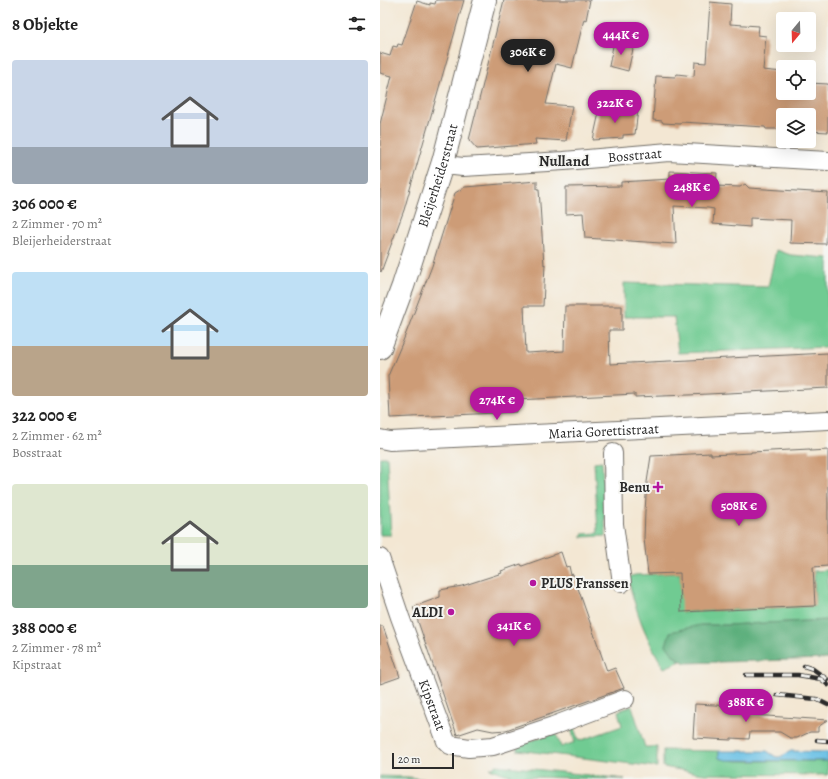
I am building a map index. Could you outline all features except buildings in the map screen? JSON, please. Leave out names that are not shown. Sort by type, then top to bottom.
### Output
[{"type":"street","name":"Bleijerheiderstraat","points":[[380,348],[403,286],[443,162],[485,0]]},
{"type":"street","name":"Bosstraat","points":[[443,162],[454,166],[464,167],[564,161],[669,152],[828,161]]},
{"type":"street","name":"Maria Gorettistraat","points":[[380,439],[390,441],[828,420]]},
{"type":"street","points":[[613,453],[614,524],[622,582]]},
{"type":"street","name":"Kipstraat","points":[[380,558],[400,617],[446,741],[450,745],[469,748],[493,746],[553,726],[625,699]]},
{"type":"green space","points":[[776,250],[791,255],[828,258],[828,347],[678,353],[674,317],[624,317],[624,283],[768,287]]},
{"type":"green space","points":[[380,457],[387,457],[391,535],[380,535]]},
{"type":"green space","points":[[602,461],[606,536],[582,537],[582,534],[598,533],[594,462]]},
{"type":"green space","points":[[828,570],[828,620],[700,625],[674,656],[681,661],[664,668],[642,624],[628,577],[635,575],[680,573],[682,612],[815,606],[814,571]]},
{"type":"green space","points":[[828,620],[828,659],[685,663],[674,656],[666,645],[670,632],[700,625]]},
{"type":"green space","points":[[632,706],[645,747],[657,747],[657,767],[517,750],[517,745],[556,733],[561,747],[575,742],[571,729],[573,726],[579,741],[622,726],[618,711]]},
{"type":"green space","points":[[663,750],[719,751],[719,758],[737,761],[828,761],[828,775],[704,774],[663,767]]},
{"type":"green space","points":[[497,765],[625,779],[524,777],[505,774],[490,768]]},
{"type":"green space","points":[[380,776],[409,777],[424,779],[380,779]]},
{"type":"water","points":[[719,751],[767,751],[776,757],[780,757],[791,751],[828,752],[828,761],[726,760],[719,758]]},
{"type":"railway","points":[[804,666],[813,669],[827,679]]},
{"type":"railway","points":[[746,675],[798,675],[821,679],[828,685]]},
{"type":"railway","points":[[777,695],[816,699],[828,705]]},
{"type":"railway","points":[[817,740],[828,741]]},
{"type":"place","name":"Benu","points":[[658,487]]},
{"type":"place","name":"PLUS Franssen","points":[[533,583]]},
{"type":"place","name":"ALDI","points":[[451,612]]},
{"type":"district","name":"Nulland","points":[[564,161]]}]
